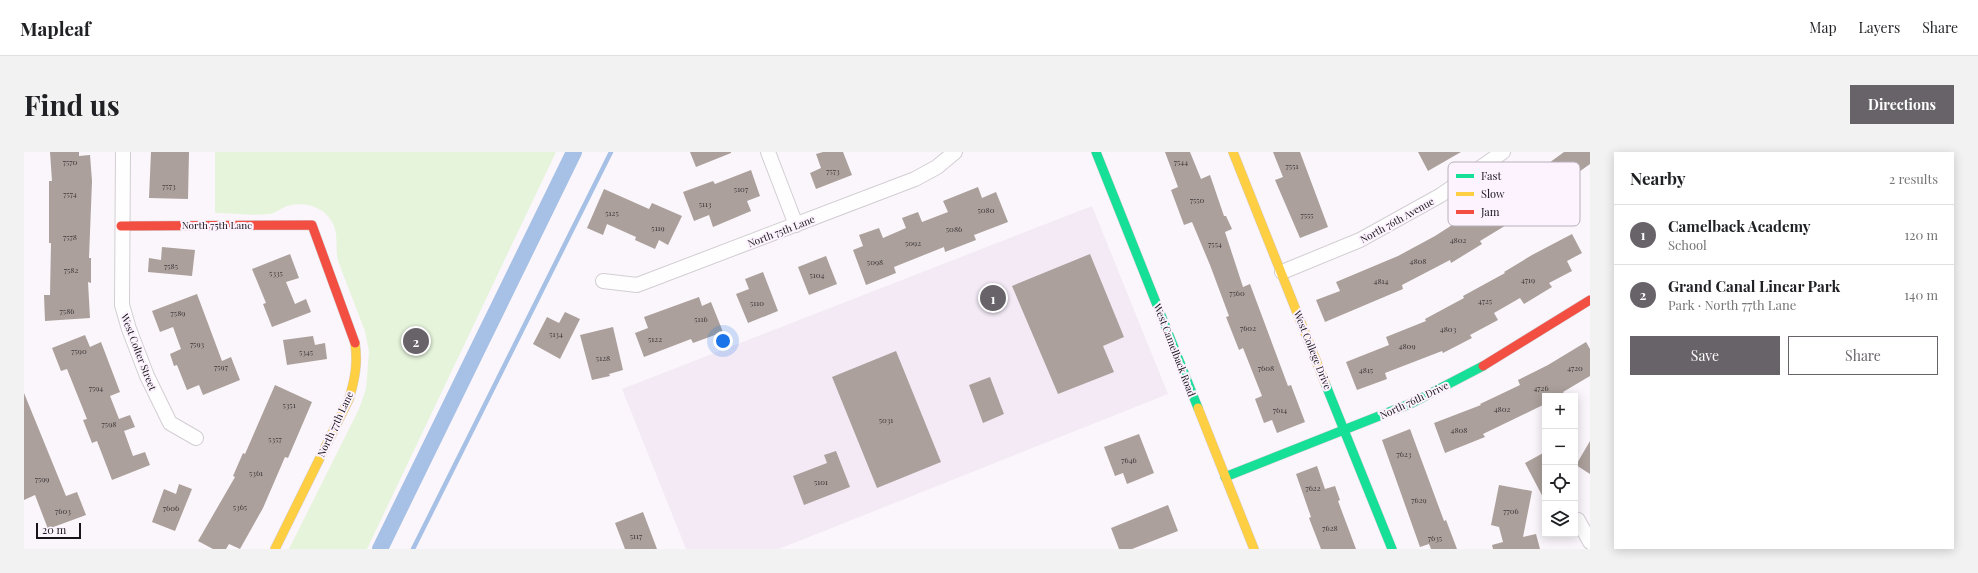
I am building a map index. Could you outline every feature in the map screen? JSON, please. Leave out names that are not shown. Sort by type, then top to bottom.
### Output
[{"type":"street","name":"West Colter Street","points":[[123,152],[121,226],[122,305],[129,329],[147,376],[170,423],[196,438]]},
{"type":"street","points":[[768,152],[796,225]]},
{"type":"street","name":"North 75th Lane","points":[[602,281],[637,285],[916,179],[937,167],[955,152]]},
{"type":"street","name":"West Camelback Road","points":[[1096,152],[1254,549]]},
{"type":"street","name":"West College Drive","points":[[1233,152],[1392,549]]},
{"type":"street","name":"North 76th Avenue","points":[[1488,162],[1502,152]]},
{"type":"street","name":"North 76th Avenue","points":[[1282,272],[1360,240],[1448,190]]},
{"type":"street","name":"North 75th Lane","points":[[121,226],[312,225]]},
{"type":"street","name":"North 77th Lane","points":[[275,549],[349,399],[355,379],[357,359],[354,338],[312,225]]},
{"type":"street","name":"North 76th Drive","points":[[1225,477],[1412,403],[1494,361],[1590,300]]},
{"type":"street","points":[[1578,520],[1590,542]]},
{"type":"shaded area","points":[[1092,206],[1168,394],[779,549],[686,549],[622,389]]},
{"type":"green space","points":[[215,152],[556,152],[367,549],[289,549],[359,409],[366,389],[369,352],[365,331],[338,261],[334,227],[324,212],[312,206],[300,204],[287,206],[274,213],[263,215],[215,213]]},
{"type":"building","points":[[50,152],[79,152],[79,156],[90,155],[92,181],[89,258],[91,258],[91,283],[88,282],[90,318],[45,321],[44,295],[50,295],[51,243],[49,243],[49,181],[52,181]]},
{"type":"building","points":[[151,152],[189,152],[188,199],[149,198]]},
{"type":"building","points":[[690,152],[731,152],[731,153],[696,167]]},
{"type":"building","points":[[823,152],[843,152],[852,175],[816,189],[810,173],[821,168],[816,154]]},
{"type":"building","points":[[1165,152],[1190,152],[1201,179],[1210,175],[1224,216],[1226,216],[1232,229],[1225,232],[1243,287],[1250,284],[1288,386],[1291,385],[1305,422],[1277,433],[1272,420],[1264,423],[1255,399],[1262,396],[1243,348],[1239,350],[1226,317],[1229,316],[1210,265],[1192,222],[1184,225],[1171,190],[1178,187]]},
{"type":"building","points":[[1273,152],[1300,152],[1328,227],[1300,238],[1275,180],[1283,177]]},
{"type":"building","points":[[1418,152],[1461,152],[1428,171]]},
{"type":"building","points":[[1564,152],[1590,152],[1590,164],[1580,171],[1580,162],[1550,162]]},
{"type":"building","points":[[751,170],[760,196],[747,201],[751,211],[713,227],[709,215],[694,221],[683,192],[713,181],[715,184]]},
{"type":"building","points":[[978,187],[982,198],[996,192],[1008,222],[974,235],[976,240],[945,252],[944,247],[894,267],[896,273],[866,285],[853,250],[863,246],[859,235],[879,228],[883,238],[906,228],[902,218],[918,212],[922,222],[948,212],[943,201]]},
{"type":"building","points":[[604,189],[649,209],[652,203],[682,216],[668,245],[659,240],[655,249],[635,240],[636,237],[607,224],[603,235],[587,228]]},
{"type":"building","points":[[1451,226],[1505,226],[1480,241],[1482,244],[1451,263],[1450,260],[1402,285],[1403,289],[1325,322],[1316,300],[1340,291],[1336,282],[1398,256]]},
{"type":"building","points":[[1572,234],[1582,253],[1567,261],[1572,271],[1549,283],[1552,287],[1524,304],[1520,298],[1494,313],[1498,320],[1470,335],[1472,338],[1443,353],[1442,351],[1385,373],[1387,379],[1357,390],[1346,362],[1389,345],[1386,337],[1426,321],[1425,319],[1464,298],[1463,296],[1505,273],[1504,272],[1532,255]]},
{"type":"building","points":[[162,247],[195,250],[192,276],[148,272],[149,258],[161,260]]},
{"type":"building","points":[[290,254],[299,278],[286,282],[295,304],[306,299],[311,312],[272,327],[263,304],[266,303],[252,269]]},
{"type":"building","points":[[1090,254],[1124,337],[1103,346],[1114,372],[1058,394],[1012,286]]},
{"type":"building","points":[[826,256],[837,284],[809,295],[798,267]]},
{"type":"building","points":[[763,272],[778,311],[748,323],[736,294],[749,289],[745,279]]},
{"type":"building","points":[[197,294],[222,361],[231,357],[240,380],[203,395],[199,385],[187,390],[177,365],[174,366],[170,354],[181,349],[173,327],[160,332],[152,311]]},
{"type":"building","points":[[699,297],[702,306],[711,302],[723,332],[693,343],[691,339],[644,357],[635,333],[648,328],[644,317]]},
{"type":"building","points":[[565,312],[580,319],[560,359],[533,344],[547,317],[559,323]]},
{"type":"building","points":[[613,327],[623,370],[609,374],[610,376],[592,380],[580,335]]},
{"type":"building","points":[[85,335],[90,347],[101,342],[120,392],[110,396],[119,419],[130,415],[135,427],[124,431],[133,456],[145,452],[150,465],[112,480],[97,441],[92,443],[83,420],[87,419],[67,369],[61,371],[52,348]]},
{"type":"building","points":[[313,336],[315,345],[325,343],[327,359],[287,365],[283,340]]},
{"type":"building","points":[[1586,342],[1590,349],[1590,376],[1563,392],[1564,393],[1542,393],[1542,405],[1483,434],[1485,437],[1445,453],[1434,423],[1481,405],[1480,404],[1520,385],[1518,380],[1548,365]]},
{"type":"building","points":[[896,351],[941,462],[877,488],[832,377]]},
{"type":"building","points":[[990,377],[1004,414],[983,423],[969,385]]},
{"type":"building","points":[[275,385],[312,402],[288,458],[285,457],[263,508],[240,549],[229,544],[226,549],[213,549],[198,541],[235,477],[233,476],[243,453],[245,454]]},
{"type":"building","points":[[24,393],[66,496],[77,492],[86,515],[48,529],[35,495],[24,500]]},
{"type":"building","points":[[1410,429],[1444,521],[1446,520],[1457,549],[1431,549],[1429,544],[1420,547],[1382,440]]},
{"type":"building","points":[[1139,434],[1154,473],[1127,484],[1123,473],[1115,476],[1104,447]]},
{"type":"building","points":[[1590,441],[1590,474],[1578,466],[1578,462]]},
{"type":"building","points":[[836,451],[850,487],[804,505],[793,476],[827,463],[824,455]]},
{"type":"building","points":[[1542,454],[1542,495],[1525,463]]},
{"type":"building","points":[[1317,466],[1325,489],[1335,486],[1340,500],[1338,501],[1356,549],[1321,549],[1309,518],[1311,517],[1296,474]]},
{"type":"building","points":[[179,484],[192,489],[175,531],[152,522],[164,489],[176,494]]},
{"type":"building","points":[[1499,485],[1532,491],[1523,537],[1536,534],[1540,549],[1493,549],[1492,545],[1503,542],[1499,527],[1491,525]]},
{"type":"building","points":[[1168,505],[1178,531],[1132,549],[1119,549],[1111,528]]},
{"type":"building","points":[[643,512],[657,549],[625,549],[615,523]]},
{"type":"waterway","points":[[380,549],[574,152]]},
{"type":"waterway","points":[[413,549],[611,152]]},
{"type":"traffic: fast","points":[[1096,152],[1198,408]]},
{"type":"traffic: fast","points":[[1225,477],[1412,403],[1483,366]]},
{"type":"traffic: fast","points":[[1325,383],[1392,549]]},
{"type":"traffic: slow","points":[[1233,152],[1325,383]]},
{"type":"traffic: slow","points":[[275,549],[349,399],[355,371],[355,343]]},
{"type":"traffic: slow","points":[[1198,408],[1254,549]]},
{"type":"traffic: jam","points":[[121,226],[312,225],[355,343]]},
{"type":"traffic: jam","points":[[1483,366],[1590,300]]},
{"type":"place","name":"Camelback Academy","points":[[993,298]]},
{"type":"place","name":"Grand Canal Linear Park","points":[[416,341]]}]
